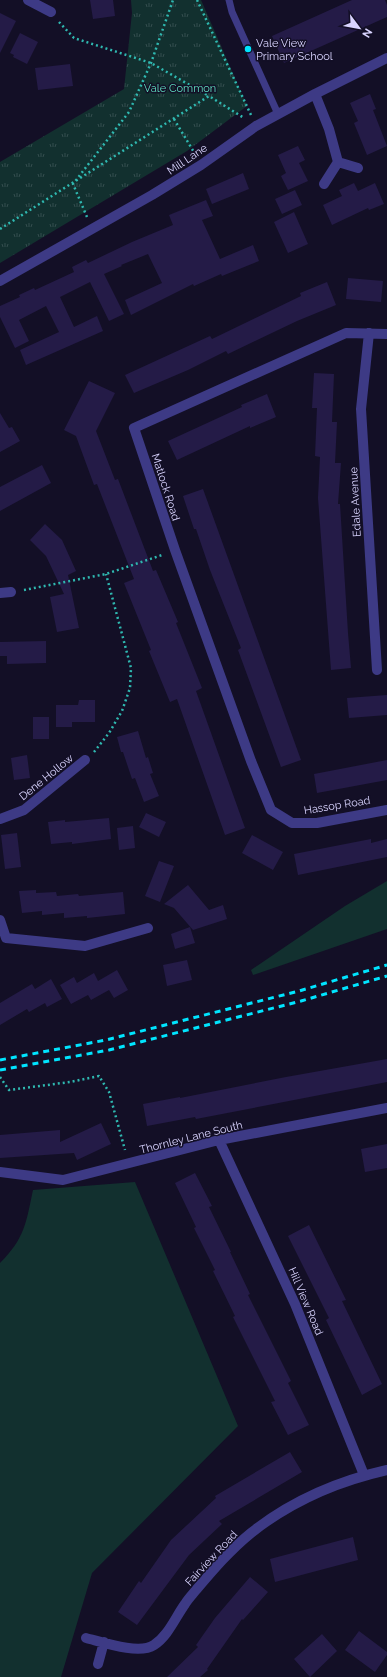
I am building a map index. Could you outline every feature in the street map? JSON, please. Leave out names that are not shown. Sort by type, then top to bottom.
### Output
[{"type":"street","points":[[28,0],[50,12]]},
{"type":"street","name":"Mill Lane","points":[[0,281],[152,195],[201,165],[256,126],[315,94],[387,58]]},
{"type":"street","points":[[315,94],[329,130],[338,162],[324,184]]},
{"type":"street","points":[[338,162],[358,168]]},
{"type":"street","name":"Matlock Road","points":[[271,810],[251,761],[175,550],[134,428],[346,333],[387,334]]},
{"type":"street","name":"Edale Avenue","points":[[369,333],[361,409],[377,670]]},
{"type":"street","points":[[0,593],[12,592]]},
{"type":"street","name":"Dene Hollow","points":[[0,818],[24,810],[85,760]]},
{"type":"street","name":"Hassop Road","points":[[271,810],[292,824],[316,823],[387,810]]},
{"type":"street","points":[[0,920],[6,938],[85,946],[148,928]]},
{"type":"street","name":"Thornley Lane South","points":[[0,1172],[63,1180],[219,1140],[387,1108]]},
{"type":"street","name":"Hill View Road","points":[[219,1140],[295,1304],[364,1475]]},
{"type":"street","name":"Fairview Road","points":[[86,1638],[139,1648],[153,1646],[165,1636],[186,1603],[220,1562],[250,1534],[286,1509],[323,1490],[364,1475],[387,1470]]},
{"type":"street","points":[[98,1664],[104,1642]]},
{"type":"lane","points":[[229,0],[232,12],[278,114]]},
{"type":"path","points":[[73,184],[129,112],[151,63],[173,0]]},
{"type":"path","points":[[197,0],[256,126]]},
{"type":"path","points":[[50,12],[74,38],[151,63],[209,96],[256,126]]},
{"type":"path","points":[[0,229],[73,184],[209,96]]},
{"type":"path","points":[[174,119],[201,165]]},
{"type":"path","points":[[73,184],[92,230]]},
{"type":"path","points":[[12,592],[106,574],[175,550]]},
{"type":"path","points":[[85,760],[109,733],[122,711],[130,688],[131,668],[106,574]]},
{"type":"path","points":[[0,1077],[9,1090],[70,1082],[99,1076],[109,1092],[130,1164]]},
{"type":"green space","name":"Vale Common","points":[[131,0],[201,0],[247,106],[187,151],[0,263],[0,162],[124,89],[132,13]]},
{"type":"green space","points":[[387,881],[387,929],[253,975],[251,970],[345,906]]},
{"type":"green space","points":[[135,1182],[238,1426],[92,1573],[61,1677],[0,1677],[0,1263],[20,1238],[26,1221],[33,1190]]},
{"type":"building","points":[[90,0],[113,0],[115,16],[93,19]]},
{"type":"building","points":[[352,0],[385,0],[387,5],[387,17],[284,63],[272,36]]},
{"type":"building","points":[[0,13],[16,21],[0,53]]},
{"type":"building","points":[[20,33],[38,42],[27,64],[13,57],[14,55],[10,53]]},
{"type":"building","points":[[70,64],[73,86],[38,90],[35,68]]},
{"type":"building","points":[[370,94],[376,109],[373,110],[387,146],[367,155],[354,123],[358,121],[350,103]]},
{"type":"building","points":[[298,146],[305,160],[299,163],[308,181],[288,190],[281,176],[286,173],[278,155]]},
{"type":"building","points":[[243,173],[249,189],[212,204],[206,189]]},
{"type":"building","points":[[354,183],[358,191],[375,183],[384,204],[369,210],[368,208],[332,225],[323,205],[342,196],[339,190]]},
{"type":"building","points":[[295,190],[302,205],[282,214],[275,199]]},
{"type":"building","points":[[206,200],[213,216],[202,220],[220,259],[253,245],[259,261],[222,276],[221,274],[194,286],[193,284],[131,315],[125,300],[162,283],[148,254],[121,265],[122,266],[104,274],[124,314],[109,321],[90,282],[60,297],[74,327],[97,316],[103,331],[26,365],[20,350],[59,332],[46,306],[19,320],[29,341],[15,348],[0,317],[0,306],[20,297],[19,295],[34,288],[35,290],[74,272],[72,267],[86,260],[88,263],[132,242],[173,225],[169,215]]},
{"type":"building","points":[[294,212],[308,244],[288,253],[274,222]]},
{"type":"building","points":[[348,278],[383,281],[381,302],[346,299]]},
{"type":"building","points":[[327,282],[336,305],[297,321],[228,354],[226,351],[188,370],[134,393],[125,375],[210,336],[212,339],[301,296],[300,293]]},
{"type":"building","points":[[314,373],[334,374],[332,422],[337,422],[335,463],[341,463],[338,504],[340,504],[351,668],[331,670],[318,498],[320,457],[315,456],[317,408],[312,408]]},
{"type":"building","points":[[89,381],[115,393],[96,431],[115,480],[118,479],[153,571],[156,570],[178,622],[176,623],[202,688],[196,691],[245,828],[225,835],[177,699],[170,702],[124,583],[134,579],[97,484],[94,485],[76,436],[64,430]]},
{"type":"building","points":[[267,394],[276,417],[250,428],[250,426],[177,460],[168,441],[242,407],[241,405]]},
{"type":"building","points":[[0,413],[9,428],[12,427],[20,441],[0,452]]},
{"type":"building","points":[[42,465],[51,483],[0,511],[0,487]]},
{"type":"building","points":[[203,489],[301,760],[281,767],[238,650],[241,648],[210,570],[196,529],[194,529],[183,496]]},
{"type":"building","points":[[45,524],[62,540],[76,571],[68,575],[79,628],[57,632],[50,597],[64,594],[46,556],[30,540]]},
{"type":"building","points":[[46,641],[46,663],[7,664],[7,656],[0,656],[0,642]]},
{"type":"building","points":[[387,695],[387,715],[349,718],[347,698]]},
{"type":"building","points":[[79,700],[95,700],[95,722],[72,722],[72,727],[56,727],[56,705],[78,705]]},
{"type":"building","points":[[33,717],[49,717],[49,739],[33,739]]},
{"type":"building","points":[[138,731],[146,758],[148,757],[153,773],[150,774],[159,796],[144,802],[135,778],[132,779],[123,752],[121,752],[117,737]]},
{"type":"building","points":[[27,755],[30,778],[14,780],[11,758]]},
{"type":"building","points":[[387,760],[387,780],[317,793],[314,774]]},
{"type":"building","points":[[146,813],[166,822],[159,837],[139,827]]},
{"type":"building","points":[[109,818],[111,839],[72,844],[72,842],[51,844],[48,822]]},
{"type":"building","points":[[133,826],[135,848],[119,850],[117,828]]},
{"type":"building","points":[[17,833],[21,867],[5,869],[1,835]]},
{"type":"building","points":[[252,835],[283,852],[273,870],[242,853]]},
{"type":"building","points":[[371,839],[371,843],[387,839],[387,857],[298,875],[294,854]]},
{"type":"building","points":[[159,861],[174,866],[160,902],[145,896]]},
{"type":"building","points":[[188,885],[209,910],[223,905],[227,919],[193,930],[174,908],[164,904]]},
{"type":"building","points":[[36,890],[36,893],[56,892],[57,896],[78,894],[79,896],[123,892],[125,914],[87,918],[87,916],[64,918],[64,913],[42,915],[42,911],[22,913],[19,891]]},
{"type":"building","points":[[190,927],[195,943],[175,949],[171,934]]},
{"type":"building","points":[[187,960],[192,980],[167,986],[163,965]]},
{"type":"building","points":[[117,970],[128,990],[114,998],[109,990],[91,1000],[88,995],[71,1004],[60,985],[74,977],[77,983],[94,973],[98,981]]},
{"type":"building","points":[[51,979],[62,999],[47,1007],[45,1003],[29,1012],[27,1009],[0,1025],[0,1003],[32,984],[35,989]]},
{"type":"building","points":[[387,1059],[387,1082],[196,1119],[195,1117],[147,1126],[143,1104]]},
{"type":"building","points":[[101,1123],[111,1144],[77,1160],[74,1153],[0,1158],[0,1135],[60,1130],[60,1142]]},
{"type":"building","points":[[387,1144],[387,1168],[365,1172],[361,1149]]},
{"type":"building","points":[[195,1173],[212,1206],[209,1207],[250,1294],[248,1295],[291,1381],[288,1383],[309,1425],[288,1435],[271,1402],[275,1401],[233,1317],[235,1316],[213,1271],[215,1270],[194,1228],[196,1227],[175,1183]]},
{"type":"building","points":[[309,1225],[346,1300],[342,1301],[382,1384],[362,1395],[326,1320],[329,1318],[288,1236]]},
{"type":"building","points":[[290,1452],[302,1472],[219,1521],[222,1524],[189,1555],[137,1625],[118,1612],[139,1581],[141,1583],[171,1540],[216,1498],[215,1496]]},
{"type":"building","points":[[353,1537],[358,1560],[275,1582],[270,1559]]},
{"type":"building","points":[[250,1577],[268,1592],[243,1620],[242,1619],[207,1669],[208,1670],[200,1677],[167,1677],[198,1647],[196,1645],[215,1618]]},
{"type":"building","points":[[359,1631],[387,1652],[387,1655],[375,1672],[345,1650]]},
{"type":"building","points":[[322,1634],[337,1651],[310,1677],[294,1659]]},
{"type":"railway","points":[[0,1060],[106,1040],[299,991],[387,965]]},
{"type":"railway","points":[[0,1070],[109,1050],[301,1001],[387,976]]},
{"type":"place","name":"Vale View Primary School","points":[[248,49]]}]
